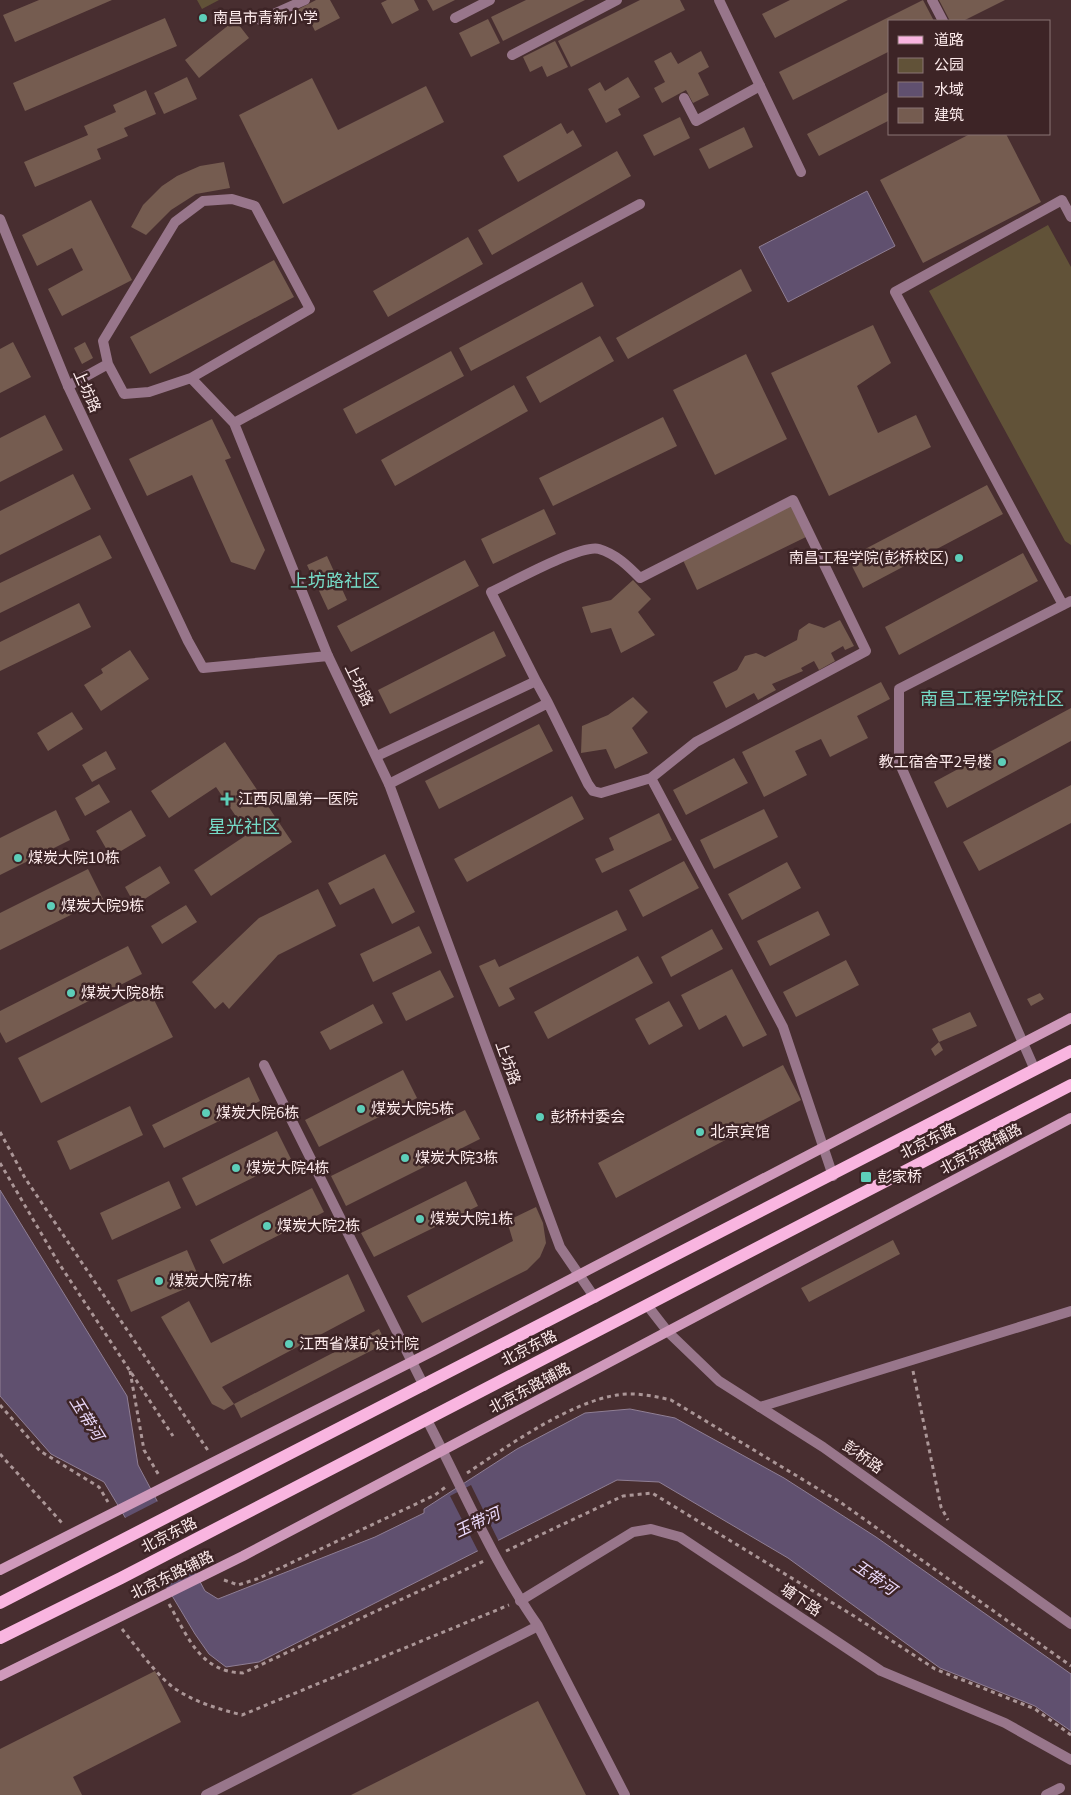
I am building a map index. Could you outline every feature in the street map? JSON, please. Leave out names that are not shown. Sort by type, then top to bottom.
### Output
[{"type":"main road","points":[[0,1570],[70,1532],[412,1362],[1071,1018]]},
{"type":"main road","name":"北京东路","points":[[0,1603],[833,1176],[1071,1051]]},
{"type":"main road","name":"北京东路","points":[[0,1638],[427,1420],[1071,1085]]},
{"type":"main road","name":"北京东路辅路","points":[[0,1676],[244,1556],[1071,1118]]},
{"type":"street","points":[[260,20],[305,0]]},
{"type":"street","points":[[455,18],[490,0]]},
{"type":"street","points":[[512,55],[617,0]]},
{"type":"street","points":[[719,0],[802,172]]},
{"type":"street","points":[[932,0],[942,20]]},
{"type":"street","points":[[684,98],[696,121],[760,86]]},
{"type":"street","points":[[232,199],[255,206],[310,309],[191,378],[149,392],[124,394],[108,364],[103,341],[175,222],[203,202],[232,199]]},
{"type":"street","points":[[1035,1070],[899,762],[899,689],[1067,603],[895,292],[1062,200],[1071,217]]},
{"type":"street","points":[[234,423],[640,204]]},
{"type":"street","name":"上坊路","points":[[0,219],[68,386],[184,632],[203,668],[328,656],[377,756],[388,784],[560,1247],[595,1298]]},
{"type":"street","points":[[68,386],[108,364]]},
{"type":"street","points":[[191,378],[234,423],[328,656]]},
{"type":"street","points":[[793,500],[866,651],[696,742],[651,778],[601,794],[593,791],[536,681],[491,592],[578,551],[597,548],[622,560],[640,578],[793,500]]},
{"type":"street","points":[[377,756],[536,681]]},
{"type":"street","points":[[388,784],[548,704]]},
{"type":"street","points":[[651,778],[783,1027],[833,1176]]},
{"type":"street","points":[[264,1066],[424,1386]]},
{"type":"street","name":"彭桥路","points":[[647,1305],[668,1332],[720,1381],[822,1447],[1071,1624]]},
{"type":"street","points":[[760,1407],[1071,1311]]},
{"type":"street","points":[[427,1420],[458,1484],[520,1601],[538,1626],[625,1795]]},
{"type":"street","name":"塘下路","points":[[520,1601],[633,1532],[651,1529],[680,1537],[881,1671],[1005,1723],[1071,1760]]},
{"type":"street","points":[[206,1795],[538,1626]]},
{"type":"street","points":[[1046,1795],[1060,1788]]},
{"type":"path","points":[[0,1132],[25,1178],[215,1461]]},
{"type":"path","points":[[0,1163],[58,1262],[173,1436]]},
{"type":"path","points":[[911,1361],[941,1507],[949,1522]]},
{"type":"path","points":[[130,1371],[144,1450],[164,1482]]},
{"type":"path","points":[[222,1579],[238,1585],[257,1579],[458,1484],[542,1427],[596,1400],[618,1395],[654,1396],[671,1400],[840,1502],[1071,1666]]},
{"type":"path","points":[[0,1454],[70,1532]]},
{"type":"path","points":[[115,1620],[142,1654],[176,1689],[210,1707],[242,1715],[520,1601]]},
{"type":"green space","points":[[197,0],[219,0],[202,9]]},
{"type":"green space","points":[[1048,225],[1071,267],[1071,545],[1065,541],[929,291]]},
{"type":"water","points":[[867,191],[895,246],[788,302],[759,247]]},
{"type":"water","name":"玉带河","points":[[0,1190],[127,1396],[138,1465],[205,1591],[218,1599],[375,1537],[424,1513],[424,1509],[517,1449],[585,1413],[630,1409],[675,1418],[784,1478],[876,1537],[1071,1674],[1071,1731],[1035,1706],[940,1668],[788,1558],[659,1482],[617,1480],[259,1662],[226,1667],[209,1654],[195,1634],[104,1482],[51,1454],[0,1396]]},
{"type":"pier","points":[[471,1485],[499,1542],[479,1553],[450,1496]]},
{"type":"pier","points":[[160,1500],[194,1565],[162,1582],[123,1519]]},
{"type":"building","points":[[39,0],[112,0],[15,42],[3,15]]},
{"type":"building","points":[[316,0],[330,0],[340,18],[315,31],[308,17],[298,23],[293,12]]},
{"type":"building","points":[[387,0],[414,0],[419,10],[392,24],[381,3]]},
{"type":"building","points":[[427,0],[455,0],[433,11]]},
{"type":"building","points":[[526,0],[585,0],[503,41],[491,17]]},
{"type":"building","points":[[640,0],[680,0],[685,10],[571,67],[558,41]]},
{"type":"building","points":[[790,0],[848,0],[775,38],[762,14]]},
{"type":"building","points":[[923,0],[933,20],[888,20],[888,52],[793,100],[779,72]]},
{"type":"building","points":[[939,0],[1005,0],[965,20],[949,20]]},
{"type":"building","points":[[165,18],[177,46],[25,111],[13,83]]},
{"type":"building","points":[[488,19],[500,43],[471,57],[459,33]]},
{"type":"building","points":[[235,20],[249,38],[199,78],[185,60]]},
{"type":"building","points":[[555,41],[568,67],[547,77],[542,66],[530,72],[523,57]]},
{"type":"building","points":[[701,51],[709,67],[698,73],[709,95],[693,103],[686,90],[662,103],[654,88],[665,82],[654,61],[671,52],[678,64]]},
{"type":"building","points":[[187,77],[197,99],[164,114],[154,93]]},
{"type":"building","points":[[628,77],[640,97],[618,109],[621,115],[606,123],[588,89],[600,82],[605,91]]},
{"type":"building","points":[[312,78],[338,130],[426,86],[444,122],[283,204],[239,115]]},
{"type":"building","points":[[146,90],[156,114],[124,128],[128,136],[97,149],[101,159],[35,187],[24,162],[88,135],[84,126],[116,112],[113,105]]},
{"type":"building","points":[[888,92],[888,121],[819,156],[807,134]]},
{"type":"building","points":[[680,117],[690,138],[654,156],[643,135]]},
{"type":"building","points":[[561,123],[567,134],[573,130],[582,146],[518,182],[503,156]]},
{"type":"building","points":[[744,127],[753,147],[709,169],[699,149]]},
{"type":"building","points":[[968,135],[1007,135],[1041,202],[923,263],[880,180]]},
{"type":"building","points":[[617,151],[631,176],[492,255],[478,230]]},
{"type":"building","points":[[224,162],[230,188],[196,194],[171,210],[146,235],[131,227],[143,205],[162,186],[177,176],[200,166]]},
{"type":"building","points":[[91,200],[132,280],[62,316],[48,289],[83,270],[72,248],[37,266],[22,235]]},
{"type":"building","points":[[468,237],[483,264],[388,317],[373,291]]},
{"type":"building","points":[[274,260],[294,297],[150,374],[130,337]]},
{"type":"building","points":[[741,269],[752,291],[628,359],[616,338]]},
{"type":"building","points":[[582,282],[594,306],[471,371],[459,348]]},
{"type":"building","points":[[873,325],[891,363],[857,386],[878,433],[916,415],[931,447],[829,496],[771,373]]},
{"type":"building","points":[[600,336],[614,361],[540,403],[526,377]]},
{"type":"building","points":[[13,342],[31,377],[0,393],[0,349]]},
{"type":"building","points":[[85,342],[93,358],[82,364],[74,348]]},
{"type":"building","points":[[451,351],[464,376],[356,434],[343,409]]},
{"type":"building","points":[[746,354],[787,439],[715,475],[673,390]]},
{"type":"building","points":[[514,385],[528,411],[395,486],[381,460]]},
{"type":"building","points":[[45,415],[63,450],[0,482],[0,438]]},
{"type":"building","points":[[663,417],[677,446],[553,506],[539,478]]},
{"type":"building","points":[[212,419],[231,458],[225,460],[265,550],[255,570],[231,562],[192,475],[147,496],[129,459]]},
{"type":"building","points":[[73,474],[91,509],[0,555],[0,511]]},
{"type":"building","points":[[987,485],[1003,514],[863,588],[848,558]]},
{"type":"building","points":[[791,506],[806,537],[697,590],[682,558]]},
{"type":"building","points":[[544,509],[556,534],[493,564],[481,539]]},
{"type":"building","points":[[100,535],[112,558],[0,613],[0,583]]},
{"type":"building","points":[[1023,553],[1038,581],[899,655],[885,627]]},
{"type":"building","points":[[327,556],[347,600],[328,610],[307,565]]},
{"type":"building","points":[[465,560],[479,586],[351,652],[337,626]]},
{"type":"building","points":[[633,580],[651,599],[638,612],[655,635],[621,653],[611,628],[591,633],[582,607],[611,600]]},
{"type":"building","points":[[79,603],[91,627],[0,671],[0,642]]},
{"type":"building","points":[[840,620],[854,646],[845,650],[843,646],[831,653],[835,661],[819,670],[814,661],[801,668],[803,671],[772,684],[776,690],[758,700],[754,693],[726,708],[713,682],[737,670],[745,656],[756,653],[765,657],[797,640],[799,630],[809,623],[824,628]]},
{"type":"building","points":[[494,631],[506,656],[390,714],[378,690]]},
{"type":"building","points":[[130,650],[149,679],[101,711],[84,685],[103,673],[101,669]]},
{"type":"building","points":[[881,682],[890,699],[857,716],[868,738],[830,757],[821,739],[795,751],[807,775],[764,797],[742,752]]},
{"type":"building","points":[[633,697],[648,712],[632,728],[648,753],[615,769],[606,749],[581,753],[582,726],[608,715]]},
{"type":"building","name":"教工宿舍平2号楼","points":[[1071,708],[1071,741],[947,808],[934,782]]},
{"type":"building","points":[[72,712],[83,729],[48,751],[37,733]]},
{"type":"building","points":[[539,724],[553,751],[439,809],[425,781]]},
{"type":"building","points":[[225,742],[292,842],[211,896],[194,870],[248,834],[216,787],[169,818],[151,791]]},
{"type":"building","points":[[106,751],[116,769],[92,782],[82,765]]},
{"type":"building","points":[[734,758],[748,783],[686,815],[673,790]]},
{"type":"building","points":[[99,784],[110,802],[85,816],[75,798]]},
{"type":"building","points":[[1071,785],[1071,823],[979,871],[963,842]]},
{"type":"building","points":[[572,796],[584,819],[467,882],[454,859]]},
{"type":"building","points":[[764,809],[778,837],[714,869],[700,840]]},
{"type":"building","name":"煤炭大院10栋","points":[[56,810],[70,840],[0,875],[0,838]]},
{"type":"building","points":[[131,810],[146,836],[111,857],[96,831]]},
{"type":"building","points":[[659,813],[672,840],[602,873],[595,859],[614,850],[609,838]]},
{"type":"building","points":[[385,854],[415,912],[392,924],[374,888],[340,905],[328,883]]},
{"type":"building","points":[[684,861],[699,888],[643,917],[629,890]]},
{"type":"building","points":[[787,862],[801,888],[742,920],[728,894]]},
{"type":"building","points":[[160,866],[170,883],[135,905],[125,887]]},
{"type":"building","name":"煤炭大院9栋","points":[[88,869],[103,899],[0,950],[0,913]]},
{"type":"building","points":[[318,889],[336,926],[278,955],[229,1009],[223,1002],[215,1009],[192,982],[259,918]]},
{"type":"building","points":[[186,905],[197,922],[162,944],[151,926]]},
{"type":"building","points":[[617,910],[627,930],[509,988],[515,999],[499,1007],[479,966],[495,959],[499,967]]},
{"type":"building","points":[[818,911],[830,935],[770,966],[757,941]]},
{"type":"building","points":[[419,926],[432,953],[373,982],[360,954]]},
{"type":"building","points":[[712,929],[723,949],[671,977],[661,957]]},
{"type":"building","name":"煤炭大院8栋","points":[[128,946],[142,974],[6,1043],[0,1032],[0,1011]]},
{"type":"building","points":[[638,956],[653,983],[548,1039],[534,1012]]},
{"type":"building","points":[[846,960],[859,985],[796,1017],[783,992]]},
{"type":"building","points":[[732,969],[767,1035],[743,1047],[726,1015],[699,1030],[681,995]]},
{"type":"building","points":[[440,970],[454,997],[406,1021],[392,993]]},
{"type":"building","points":[[150,992],[173,1037],[41,1103],[18,1058]]},
{"type":"building","points":[[1040,993],[1044,999],[1031,1006],[1027,999]]},
{"type":"building","points":[[669,1001],[683,1026],[649,1045],[635,1019]]},
{"type":"building","points":[[373,1004],[383,1023],[330,1050],[320,1032]]},
{"type":"building","points":[[970,1012],[977,1026],[939,1042],[932,1029]]},
{"type":"building","points":[[939,1042],[943,1050],[935,1056],[931,1049]]},
{"type":"building","name":"北京宾馆","points":[[783,1065],[801,1100],[616,1198],[598,1163]]},
{"type":"building","name":"煤炭大院5栋","points":[[403,1070],[417,1098],[319,1147],[305,1120]]},
{"type":"building","name":"煤炭大院6栋","points":[[249,1077],[260,1101],[164,1148],[152,1125]]},
{"type":"building","points":[[130,1106],[143,1135],[70,1170],[57,1141]]},
{"type":"building","name":"煤炭大院3栋","points":[[465,1110],[480,1139],[346,1206],[331,1176]]},
{"type":"building","name":"煤炭大院4栋","points":[[277,1131],[291,1159],[196,1206],[182,1178]]},
{"type":"building","points":[[169,1181],[181,1208],[112,1240],[100,1213]]},
{"type":"building","name":"煤炭大院1栋","points":[[466,1181],[478,1206],[374,1257],[361,1233]]},
{"type":"building","name":"煤炭大院2栋","points":[[312,1188],[324,1212],[223,1264],[210,1240]]},
{"type":"building","points":[[536,1207],[543,1223],[546,1243],[540,1257],[527,1270],[422,1323],[407,1296],[513,1241],[507,1221]]},
{"type":"building","points":[[893,1240],[900,1254],[809,1302],[801,1288]]},
{"type":"building","name":"煤炭大院7栋","points":[[187,1250],[201,1282],[131,1312],[117,1280]]},
{"type":"building","points":[[348,1274],[365,1311],[222,1387],[234,1404],[224,1410],[212,1404],[161,1317],[189,1301],[211,1343]]},
{"type":"building","points":[[379,1329],[386,1343],[241,1418],[234,1404]]},
{"type":"building","points":[[155,1671],[181,1722],[73,1777],[82,1795],[0,1795],[0,1749]]},
{"type":"building","points":[[538,1701],[586,1795],[351,1795]]},
{"type":"place","name":"南昌市青新小学","points":[[203,18]]},
{"type":"place","name":"南昌工程学院(彭桥校区)","points":[[959,558]]},
{"type":"place","name":"教工宿舍平2号楼","points":[[1002,762]]},
{"type":"place","name":"江西凤凰第一医院","points":[[227,799]]},
{"type":"place","name":"煤炭大院10栋","points":[[18,858]]},
{"type":"place","name":"煤炭大院9栋","points":[[51,906]]},
{"type":"place","name":"煤炭大院8栋","points":[[71,993]]},
{"type":"place","name":"煤炭大院5栋","points":[[361,1109]]},
{"type":"place","name":"煤炭大院6栋","points":[[206,1113]]},
{"type":"place","name":"彭桥村委会","points":[[540,1117]]},
{"type":"place","name":"北京宾馆","points":[[700,1132]]},
{"type":"place","name":"煤炭大院3栋","points":[[405,1158]]},
{"type":"place","name":"煤炭大院4栋","points":[[236,1168]]},
{"type":"place","name":"彭家桥","points":[[866,1177]]},
{"type":"place","name":"煤炭大院1栋","points":[[420,1219]]},
{"type":"place","name":"煤炭大院2栋","points":[[267,1226]]},
{"type":"place","name":"煤炭大院7栋","points":[[159,1281]]},
{"type":"place","name":"江西省煤矿设计院","points":[[289,1344]]},
{"type":"district","name":"上坊路社区","points":[[335,581]]},
{"type":"district","name":"南昌工程学院社区","points":[[992,699]]},
{"type":"district","name":"星光社区","points":[[244,827]]}]
